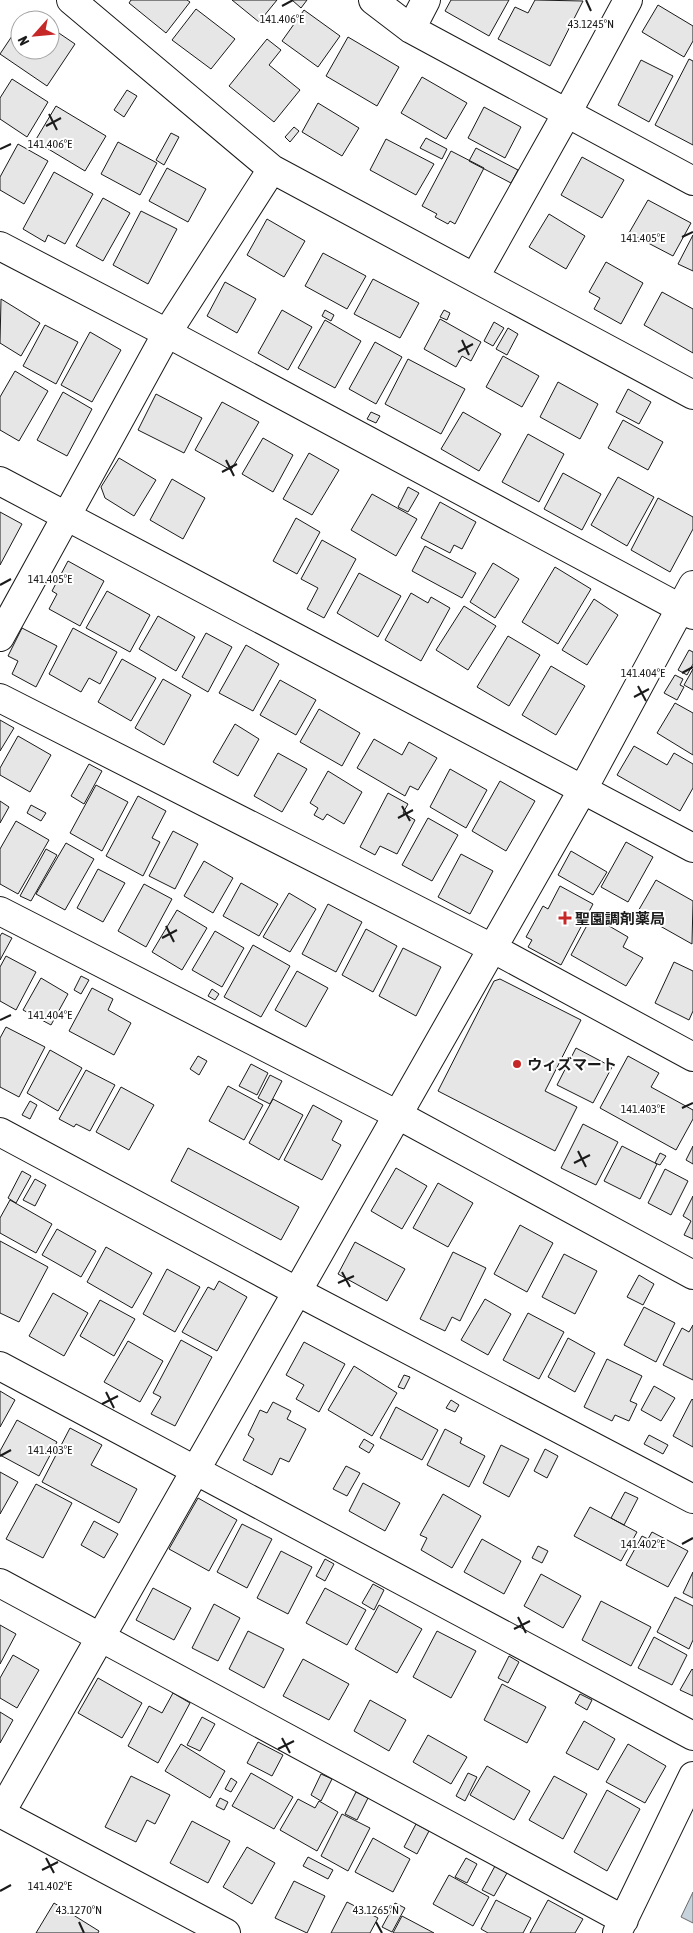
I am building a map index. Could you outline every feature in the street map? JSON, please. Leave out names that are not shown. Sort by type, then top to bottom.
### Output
[{"type":"street","points":[[71,0],[272,169],[693,394]]},
{"type":"street","points":[[373,0],[411,29],[693,181]]},
{"type":"street","points":[[411,29],[426,0]]},
{"type":"street","points":[[475,278],[628,0]]},
{"type":"street","points":[[0,637],[167,333],[272,169]]},
{"type":"street","points":[[0,246],[689,603],[0,1814],[226,1933]]},
{"type":"street","points":[[0,481],[693,848]]},
{"type":"street","points":[[0,698],[492,948],[693,1057]]},
{"type":"street","points":[[0,911],[398,1115],[693,1275]]},
{"type":"street","points":[[0,1132],[298,1292],[693,1499]]},
{"type":"street","points":[[0,1366],[693,1736]]},
{"type":"street","points":[[0,1583],[101,1637],[620,1926],[693,1776]]},
{"type":"shaded area","points":[[693,1892],[693,1923],[681,1917]]},
{"type":"building","points":[[131,0],[187,0],[190,2],[166,33],[129,3]]},
{"type":"building","points":[[232,0],[277,0],[259,22]]},
{"type":"building","points":[[292,0],[307,0],[301,8]]},
{"type":"building","points":[[451,0],[509,0],[489,36],[445,11]]},
{"type":"building","points":[[535,0],[583,1],[550,66],[498,39],[515,7],[528,13]]},
{"type":"building","points":[[658,5],[693,26],[693,41],[684,57],[642,32]]},
{"type":"building","points":[[196,9],[235,39],[211,69],[172,40]]},
{"type":"building","points":[[304,10],[340,36],[318,67],[282,41]]},
{"type":"building","points":[[60,34],[75,44],[47,86],[0,54],[10,39],[10,60],[60,60]]},
{"type":"building","points":[[348,37],[399,67],[377,106],[326,76]]},
{"type":"building","points":[[267,39],[281,50],[269,65],[300,90],[274,122],[229,86]]},
{"type":"building","points":[[689,59],[693,61],[693,145],[655,125]]},
{"type":"building","points":[[641,60],[673,76],[649,122],[618,105]]},
{"type":"building","points":[[422,77],[467,103],[446,139],[401,113]]},
{"type":"building","points":[[12,79],[48,102],[27,137],[0,119],[0,98]]},
{"type":"building","points":[[127,90],[137,96],[124,117],[114,110]]},
{"type":"building","points":[[318,103],[359,128],[342,156],[302,132]]},
{"type":"building","points":[[56,106],[106,136],[85,171],[35,141]]},
{"type":"building","points":[[484,107],[521,127],[505,158],[468,138]]},
{"type":"building","points":[[294,127],[299,131],[290,142],[285,137]]},
{"type":"building","points":[[171,133],[179,137],[164,165],[156,160]]},
{"type":"building","points":[[426,138],[447,149],[442,159],[420,148]]},
{"type":"building","points":[[386,139],[434,164],[416,195],[370,170]]},
{"type":"building","points":[[118,142],[157,163],[140,195],[101,174]]},
{"type":"building","points":[[18,144],[48,161],[24,204],[0,190],[0,177]]},
{"type":"building","points":[[476,148],[518,170],[511,183],[469,161]]},
{"type":"building","points":[[451,151],[484,168],[455,224],[450,221],[448,224],[435,217],[437,214],[422,206]]},
{"type":"building","points":[[582,157],[624,180],[602,218],[561,195]]},
{"type":"building","points":[[167,168],[206,189],[188,222],[149,201]]},
{"type":"building","points":[[54,172],[93,194],[65,244],[48,235],[45,242],[23,229]]},
{"type":"building","points":[[103,198],[130,213],[103,261],[76,246]]},
{"type":"building","points":[[648,200],[691,223],[673,256],[629,233]]},
{"type":"building","points":[[141,211],[177,229],[148,284],[113,265]]},
{"type":"building","points":[[549,214],[585,236],[566,269],[529,247]]},
{"type":"building","points":[[267,219],[305,241],[284,277],[247,255]]},
{"type":"building","points":[[693,235],[693,271],[678,264]]},
{"type":"building","points":[[323,253],[366,276],[347,309],[305,286]]},
{"type":"building","points":[[606,262],[643,283],[621,324],[594,309],[600,298],[589,292]]},
{"type":"building","points":[[373,279],[419,303],[400,338],[354,314]]},
{"type":"building","points":[[225,282],[256,299],[237,333],[207,316]]},
{"type":"building","points":[[662,292],[693,309],[693,353],[644,325]]},
{"type":"building","points":[[1,299],[40,323],[21,356],[0,343]]},
{"type":"building","points":[[282,310],[312,327],[288,370],[258,353]]},
{"type":"building","points":[[325,310],[334,315],[331,321],[322,316]]},
{"type":"building","points":[[444,310],[450,313],[447,320],[440,317]]},
{"type":"building","points":[[440,319],[481,342],[471,361],[462,356],[456,367],[424,349]]},
{"type":"building","points":[[325,320],[361,341],[335,388],[298,368]]},
{"type":"building","points":[[494,322],[504,328],[493,346],[484,341]]},
{"type":"building","points":[[45,325],[78,342],[56,384],[23,366]]},
{"type":"building","points":[[508,328],[518,334],[507,355],[496,349]]},
{"type":"building","points":[[90,332],[121,350],[92,402],[61,385]]},
{"type":"building","points":[[375,342],[402,357],[376,404],[349,389]]},
{"type":"building","points":[[503,356],[539,376],[522,407],[486,387]]},
{"type":"building","points":[[408,359],[465,389],[441,434],[385,404]]},
{"type":"building","points":[[15,371],[48,391],[19,441],[0,430],[0,397]]},
{"type":"building","points":[[558,382],[598,404],[580,439],[540,417]]},
{"type":"building","points":[[628,389],[651,402],[639,424],[616,412]]},
{"type":"building","points":[[63,392],[92,409],[67,456],[37,440]]},
{"type":"building","points":[[156,394],[202,418],[184,453],[138,430]]},
{"type":"building","points":[[222,402],[259,422],[231,470],[195,450]]},
{"type":"building","points":[[371,412],[380,416],[376,423],[367,419]]},
{"type":"building","points":[[463,412],[501,434],[479,471],[441,449]]},
{"type":"building","points":[[623,420],[663,442],[648,470],[608,448]]},
{"type":"building","points":[[528,434],[564,454],[539,502],[502,482]]},
{"type":"building","points":[[263,438],[293,455],[273,492],[242,474]]},
{"type":"building","points":[[309,453],[339,470],[312,515],[283,499]]},
{"type":"building","points":[[119,458],[156,480],[134,516],[105,498],[101,487]]},
{"type":"building","points":[[563,473],[601,494],[582,530],[544,509]]},
{"type":"building","points":[[618,477],[654,497],[627,546],[591,525]]},
{"type":"building","points":[[172,479],[205,498],[183,539],[150,520]]},
{"type":"building","points":[[408,487],[419,493],[408,512],[398,507]]},
{"type":"building","points":[[372,494],[417,519],[396,556],[351,530]]},
{"type":"building","points":[[658,498],[693,517],[693,529],[670,572],[631,550]]},
{"type":"building","points":[[440,502],[476,522],[462,549],[454,545],[450,553],[421,538]]},
{"type":"building","points":[[0,512],[22,524],[0,565]]},
{"type":"building","points":[[296,518],[320,532],[297,574],[273,561]]},
{"type":"building","points":[[322,540],[356,559],[324,618],[307,609],[318,588],[301,579]]},
{"type":"building","points":[[425,546],[476,573],[462,598],[412,571]]},
{"type":"building","points":[[68,561],[104,581],[80,626],[49,609],[57,594],[52,591]]},
{"type":"building","points":[[493,563],[519,579],[495,618],[470,602]]},
{"type":"building","points":[[555,567],[591,589],[558,644],[522,622]]},
{"type":"building","points":[[359,573],[401,596],[378,637],[337,613]]},
{"type":"building","points":[[107,591],[150,615],[130,652],[86,628]]},
{"type":"building","points":[[411,593],[428,603],[431,597],[450,608],[421,661],[385,640]]},
{"type":"building","points":[[594,599],[618,615],[587,665],[562,650]]},
{"type":"building","points":[[464,606],[496,626],[468,670],[436,650]]},
{"type":"building","points":[[158,616],[195,637],[176,671],[139,649]]},
{"type":"building","points":[[22,628],[57,646],[36,687],[12,674],[18,661],[8,656]]},
{"type":"building","points":[[73,628],[117,652],[100,684],[89,678],[81,692],[49,674]]},
{"type":"building","points":[[206,633],[232,647],[208,692],[182,677]]},
{"type":"building","points":[[508,636],[540,655],[509,706],[477,687]]},
{"type":"building","points":[[246,645],[279,664],[253,711],[219,693]]},
{"type":"building","points":[[689,650],[693,652],[693,664],[687,675],[678,670]]},
{"type":"building","points":[[122,659],[156,678],[131,721],[98,702]]},
{"type":"building","points":[[551,666],[585,686],[556,735],[522,715]]},
{"type":"building","points":[[693,669],[693,690],[684,685]]},
{"type":"building","points":[[675,675],[683,679],[680,685],[684,687],[677,700],[664,693]]},
{"type":"building","points":[[163,679],[191,695],[164,745],[135,728]]},
{"type":"building","points":[[280,680],[316,700],[296,735],[260,715]]},
{"type":"building","points":[[675,703],[693,713],[693,755],[657,733]]},
{"type":"building","points":[[319,709],[360,733],[342,766],[300,742]]},
{"type":"building","points":[[0,720],[14,728],[0,751]]},
{"type":"building","points":[[235,724],[259,739],[238,776],[213,762]]},
{"type":"building","points":[[18,736],[51,755],[30,792],[0,775],[0,768]]},
{"type":"building","points":[[374,739],[402,755],[409,742],[437,758],[418,790],[410,786],[405,796],[357,768]]},
{"type":"building","points":[[634,746],[667,765],[674,753],[693,764],[693,788],[680,811],[617,775]]},
{"type":"building","points":[[278,753],[307,769],[282,812],[254,796]]},
{"type":"building","points":[[89,764],[102,771],[84,804],[71,796]]},
{"type":"building","points":[[450,769],[487,790],[466,828],[430,807]]},
{"type":"building","points":[[328,771],[362,792],[344,824],[327,814],[323,820],[314,815],[318,808],[310,803]]},
{"type":"building","points":[[500,781],[535,801],[506,851],[472,831]]},
{"type":"building","points":[[96,785],[128,802],[102,851],[70,833]]},
{"type":"building","points":[[388,793],[408,804],[403,813],[415,820],[397,854],[380,846],[375,855],[360,847]]},
{"type":"building","points":[[138,796],[166,811],[152,838],[160,842],[143,876],[106,856]]},
{"type":"building","points":[[0,801],[9,807],[0,823]]},
{"type":"building","points":[[31,805],[46,813],[41,821],[27,813]]},
{"type":"building","points":[[428,818],[458,835],[432,881],[402,865]]},
{"type":"building","points":[[16,821],[49,840],[18,894],[0,884],[0,849]]},
{"type":"building","points":[[173,831],[198,844],[175,889],[149,876]]},
{"type":"building","points":[[626,842],[653,857],[628,902],[601,887]]},
{"type":"building","points":[[66,843],[94,859],[65,910],[36,894]]},
{"type":"building","points":[[46,849],[57,855],[31,901],[20,896]]},
{"type":"building","points":[[571,851],[607,872],[593,895],[558,875]]},
{"type":"building","points":[[461,854],[493,871],[470,914],[438,897]]},
{"type":"building","points":[[204,861],[233,878],[213,913],[184,896]]},
{"type":"building","points":[[98,869],[125,883],[103,922],[77,908]]},
{"type":"building","points":[[656,880],[693,901],[692,944],[637,913]]},
{"type":"building","points":[[241,883],[278,904],[259,936],[223,916]]},
{"type":"building","points":[[144,884],[172,899],[146,947],[118,931]]},
{"type":"building","points":[[560,886],[593,904],[561,965],[528,947],[532,940],[526,937],[543,906],[548,909]]},
{"type":"building","points":[[289,893],[316,909],[290,952],[263,937]]},
{"type":"building","points":[[328,904],[362,922],[336,972],[302,954]]},
{"type":"building","points":[[177,910],[207,928],[182,970],[152,952]]},
{"type":"building","points":[[592,916],[628,937],[623,947],[643,958],[626,986],[571,955]]},
{"type":"building","points":[[366,929],[397,946],[373,992],[342,975]]},
{"type":"building","points":[[215,931],[244,948],[222,987],[192,970]]},
{"type":"building","points":[[2,933],[12,938],[0,960],[0,936]]},
{"type":"building","points":[[253,945],[290,966],[261,1017],[224,997]]},
{"type":"building","points":[[403,948],[441,967],[416,1016],[379,996]]},
{"type":"building","points":[[6,956],[36,972],[16,1010],[0,1001],[0,967]]},
{"type":"building","points":[[674,962],[693,971],[693,1011],[689,1020],[655,1003]]},
{"type":"building","points":[[297,971],[328,988],[306,1027],[275,1010]]},
{"type":"building","points":[[81,976],[89,980],[81,994],[74,990]]},
{"type":"building","points":[[41,978],[68,994],[51,1025],[23,1010]]},
{"type":"building","points":[[500,979],[581,1020],[545,1091],[577,1107],[555,1151],[438,1091],[494,981]]},
{"type":"building","points":[[92,988],[113,999],[108,1010],[131,1023],[114,1055],[69,1031]]},
{"type":"building","points":[[212,989],[219,994],[215,1000],[208,996]]},
{"type":"building","points":[[6,1027],[45,1047],[19,1097],[0,1087],[0,1038]]},
{"type":"building","points":[[576,1048],[612,1067],[593,1103],[557,1085]]},
{"type":"building","points":[[50,1050],[82,1068],[58,1111],[27,1093]]},
{"type":"building","points":[[198,1056],[207,1061],[199,1075],[190,1069]]},
{"type":"building","points":[[628,1056],[659,1073],[651,1087],[693,1110],[693,1119],[676,1150],[600,1108]]},
{"type":"building","points":[[251,1064],[268,1073],[257,1095],[239,1086]]},
{"type":"building","points":[[86,1070],[115,1085],[90,1131],[76,1124],[74,1127],[59,1119]]},
{"type":"building","points":[[270,1075],[282,1081],[270,1104],[258,1098]]},
{"type":"building","points":[[228,1086],[263,1105],[244,1140],[209,1121]]},
{"type":"building","points":[[121,1087],[154,1105],[129,1150],[96,1132]]},
{"type":"building","points":[[273,1099],[303,1115],[279,1160],[249,1143]]},
{"type":"building","points":[[30,1101],[37,1105],[30,1119],[22,1115]]},
{"type":"building","points":[[313,1105],[342,1121],[332,1140],[341,1145],[322,1180],[284,1160]]},
{"type":"building","points":[[583,1124],[618,1142],[596,1185],[561,1168]]},
{"type":"building","points":[[622,1146],[657,1164],[640,1199],[604,1181]]},
{"type":"building","points":[[693,1146],[693,1164],[686,1160]]},
{"type":"building","points":[[188,1148],[299,1207],[281,1240],[171,1181]]},
{"type":"building","points":[[660,1153],[666,1156],[660,1165],[655,1163]]},
{"type":"building","points":[[396,1168],[427,1186],[402,1229],[371,1211]]},
{"type":"building","points":[[665,1169],[688,1181],[671,1215],[648,1203]]},
{"type":"building","points":[[22,1171],[31,1176],[16,1203],[8,1198]]},
{"type":"building","points":[[35,1179],[46,1185],[35,1206],[23,1200]]},
{"type":"building","points":[[438,1183],[473,1203],[448,1247],[413,1228]]},
{"type":"building","points":[[693,1196],[693,1239],[684,1235],[691,1221],[683,1216]]},
{"type":"building","points":[[10,1200],[52,1224],[36,1253],[0,1233],[0,1218]]},
{"type":"building","points":[[520,1225],[553,1243],[527,1292],[494,1274]]},
{"type":"building","points":[[57,1229],[96,1251],[81,1277],[42,1255]]},
{"type":"building","points":[[0,1241],[48,1267],[19,1322],[0,1313]]},
{"type":"building","points":[[355,1242],[405,1269],[387,1301],[338,1274]]},
{"type":"building","points":[[106,1247],[152,1273],[132,1308],[87,1282]]},
{"type":"building","points":[[453,1252],[486,1268],[460,1321],[452,1317],[445,1331],[420,1319]]},
{"type":"building","points":[[564,1254],[597,1271],[575,1314],[542,1297]]},
{"type":"building","points":[[167,1269],[200,1287],[175,1332],[143,1314]]},
{"type":"building","points":[[639,1275],[654,1284],[643,1305],[627,1297]]},
{"type":"building","points":[[219,1281],[247,1297],[217,1351],[182,1332],[208,1287],[214,1290]]},
{"type":"building","points":[[53,1293],[88,1313],[64,1356],[29,1336]]},
{"type":"building","points":[[485,1299],[511,1314],[488,1355],[461,1340]]},
{"type":"building","points":[[100,1300],[135,1319],[114,1356],[80,1336]]},
{"type":"building","points":[[644,1307],[675,1323],[656,1362],[624,1345]]},
{"type":"building","points":[[528,1313],[564,1332],[539,1379],[503,1360]]},
{"type":"building","points":[[693,1325],[693,1380],[663,1365],[682,1328],[689,1332]]},
{"type":"building","points":[[568,1338],[595,1353],[575,1392],[548,1377]]},
{"type":"building","points":[[181,1340],[212,1357],[175,1426],[151,1414],[161,1397],[153,1393]]},
{"type":"building","points":[[128,1341],[163,1361],[140,1402],[104,1382]]},
{"type":"building","points":[[304,1342],[345,1364],[319,1412],[296,1399],[304,1385],[286,1375]]},
{"type":"building","points":[[607,1359],[642,1376],[630,1401],[637,1404],[629,1421],[615,1415],[612,1421],[584,1407]]},
{"type":"building","points":[[354,1366],[397,1393],[372,1436],[328,1410]]},
{"type":"building","points":[[404,1375],[410,1377],[404,1389],[398,1387]]},
{"type":"building","points":[[654,1386],[675,1398],[661,1421],[641,1410]]},
{"type":"building","points":[[0,1391],[15,1400],[0,1427]]},
{"type":"building","points":[[451,1400],[459,1405],[455,1412],[446,1408]]},
{"type":"building","points":[[693,1400],[693,1447],[673,1436]]},
{"type":"building","points":[[273,1402],[291,1411],[287,1419],[306,1429],[289,1462],[280,1458],[272,1475],[243,1460],[254,1439],[248,1435],[260,1410],[267,1413]]},
{"type":"building","points":[[396,1407],[438,1430],[422,1460],[380,1438]]},
{"type":"building","points":[[17,1420],[57,1442],[39,1476],[0,1455],[0,1451]]},
{"type":"building","points":[[70,1428],[102,1445],[91,1465],[137,1489],[119,1523],[42,1482]]},
{"type":"building","points":[[445,1429],[462,1438],[460,1443],[485,1456],[469,1487],[427,1465]]},
{"type":"building","points":[[649,1435],[668,1445],[663,1454],[644,1444]]},
{"type":"building","points":[[364,1439],[374,1445],[369,1453],[359,1447]]},
{"type":"building","points":[[501,1445],[529,1459],[509,1497],[483,1483]]},
{"type":"building","points":[[545,1449],[558,1456],[547,1478],[534,1471]]},
{"type":"building","points":[[346,1466],[360,1473],[347,1496],[333,1489]]},
{"type":"building","points":[[0,1472],[18,1482],[0,1514]]},
{"type":"building","points":[[363,1483],[400,1503],[385,1531],[349,1511]]},
{"type":"building","points":[[36,1484],[72,1503],[43,1558],[6,1539]]},
{"type":"building","points":[[625,1492],[638,1498],[624,1525],[611,1518]]},
{"type":"building","points":[[443,1494],[481,1516],[452,1568],[421,1550],[427,1538],[420,1535]]},
{"type":"building","points":[[198,1498],[237,1520],[209,1571],[169,1549]]},
{"type":"building","points":[[590,1507],[637,1532],[621,1561],[574,1536]]},
{"type":"building","points":[[94,1521],[118,1534],[104,1558],[81,1545]]},
{"type":"building","points":[[242,1524],[272,1539],[247,1588],[217,1572]]},
{"type":"building","points":[[652,1532],[688,1551],[668,1587],[626,1565],[642,1536],[648,1539]]},
{"type":"building","points":[[482,1539],[521,1561],[504,1594],[464,1572]]},
{"type":"building","points":[[538,1546],[548,1551],[542,1563],[532,1558]]},
{"type":"building","points":[[281,1551],[312,1567],[288,1614],[257,1598]]},
{"type":"building","points":[[325,1559],[334,1564],[325,1581],[316,1576]]},
{"type":"building","points":[[693,1572],[693,1598],[683,1593]]},
{"type":"building","points":[[541,1574],[581,1596],[563,1628],[524,1606]]},
{"type":"building","points":[[373,1584],[384,1590],[374,1610],[362,1603]]},
{"type":"building","points":[[153,1588],[191,1608],[174,1640],[136,1620]]},
{"type":"building","points":[[325,1588],[366,1610],[347,1645],[306,1623]]},
{"type":"building","points":[[675,1597],[693,1606],[693,1640],[689,1649],[657,1632]]},
{"type":"building","points":[[601,1601],[651,1627],[631,1666],[582,1640]]},
{"type":"building","points":[[214,1604],[240,1618],[218,1661],[192,1648]]},
{"type":"building","points":[[379,1605],[422,1629],[397,1673],[355,1649]]},
{"type":"building","points":[[0,1625],[16,1634],[0,1664]]},
{"type":"building","points":[[248,1631],[284,1649],[264,1688],[229,1669]]},
{"type":"building","points":[[437,1631],[476,1651],[451,1698],[413,1677]]},
{"type":"building","points":[[654,1637],[687,1655],[672,1685],[638,1668]]},
{"type":"building","points":[[13,1655],[39,1670],[17,1708],[0,1698],[0,1678]]},
{"type":"building","points":[[509,1656],[519,1662],[508,1683],[498,1678]]},
{"type":"building","points":[[303,1659],[349,1684],[329,1720],[283,1696]]},
{"type":"building","points":[[693,1670],[693,1696],[680,1690]]},
{"type":"building","points":[[98,1678],[142,1703],[122,1738],[78,1713]]},
{"type":"building","points":[[502,1684],[546,1707],[527,1743],[484,1720]]},
{"type":"building","points":[[173,1693],[190,1703],[158,1763],[128,1746],[149,1706],[162,1713]]},
{"type":"building","points":[[580,1694],[592,1700],[587,1710],[575,1703]]},
{"type":"building","points":[[370,1700],[406,1720],[389,1751],[354,1731]]},
{"type":"building","points":[[0,1712],[13,1720],[0,1743]]},
{"type":"building","points":[[202,1717],[215,1724],[200,1751],[187,1745]]},
{"type":"building","points":[[584,1721],[615,1739],[598,1770],[566,1753]]},
{"type":"building","points":[[428,1735],[467,1757],[451,1784],[413,1762]]},
{"type":"building","points":[[258,1742],[283,1755],[272,1776],[247,1763]]},
{"type":"building","points":[[181,1744],[225,1771],[210,1798],[165,1771]]},
{"type":"building","points":[[628,1744],[666,1766],[645,1803],[606,1782]]},
{"type":"building","points":[[487,1766],[530,1791],[514,1820],[470,1795]]},
{"type":"building","points":[[251,1773],[293,1797],[274,1829],[232,1806]]},
{"type":"building","points":[[468,1773],[477,1777],[465,1801],[456,1796]]},
{"type":"building","points":[[321,1774],[332,1779],[321,1801],[311,1795]]},
{"type":"building","points":[[131,1776],[170,1795],[155,1824],[147,1820],[136,1842],[105,1827]]},
{"type":"building","points":[[554,1776],[587,1794],[563,1839],[529,1820]]},
{"type":"building","points":[[231,1778],[237,1782],[231,1792],[225,1789]]},
{"type":"building","points":[[607,1790],[640,1809],[607,1871],[574,1852]]},
{"type":"building","points":[[356,1792],[368,1798],[357,1820],[345,1814]]},
{"type":"building","points":[[220,1798],[228,1802],[224,1810],[216,1806]]},
{"type":"building","points":[[298,1799],[315,1808],[319,1801],[338,1812],[317,1851],[280,1830]]},
{"type":"building","points":[[342,1814],[370,1828],[348,1871],[321,1856]]},
{"type":"building","points":[[192,1821],[230,1841],[208,1883],[170,1863]]},
{"type":"building","points":[[416,1824],[429,1831],[417,1854],[404,1847]]},
{"type":"building","points":[[373,1838],[410,1859],[393,1892],[355,1872]]},
{"type":"building","points":[[247,1847],[275,1863],[252,1904],[223,1887]]},
{"type":"building","points":[[308,1857],[333,1870],[328,1879],[303,1866]]},
{"type":"building","points":[[466,1858],[477,1864],[467,1883],[455,1877]]},
{"type":"building","points":[[495,1866],[507,1873],[494,1896],[482,1890]]},
{"type":"building","points":[[449,1875],[489,1897],[473,1926],[433,1904]]},
{"type":"building","points":[[294,1881],[325,1896],[307,1933],[275,1918]]},
{"type":"building","points":[[496,1900],[531,1918],[523,1933],[488,1933],[481,1929]]},
{"type":"building","points":[[548,1900],[583,1919],[575,1933],[530,1933]]},
{"type":"building","points":[[347,1902],[378,1918],[370,1933],[331,1933]]},
{"type":"building","points":[[54,1903],[99,1931],[98,1933],[36,1933]]},
{"type":"building","points":[[395,1903],[405,1908],[392,1932],[382,1927]]},
{"type":"building","points":[[402,1916],[434,1933],[393,1933]]},
{"type":"place","name":"聖園調剤薬局","points":[[565,918]]},
{"type":"place","name":"ウィズマート","points":[[517,1064]]}]
